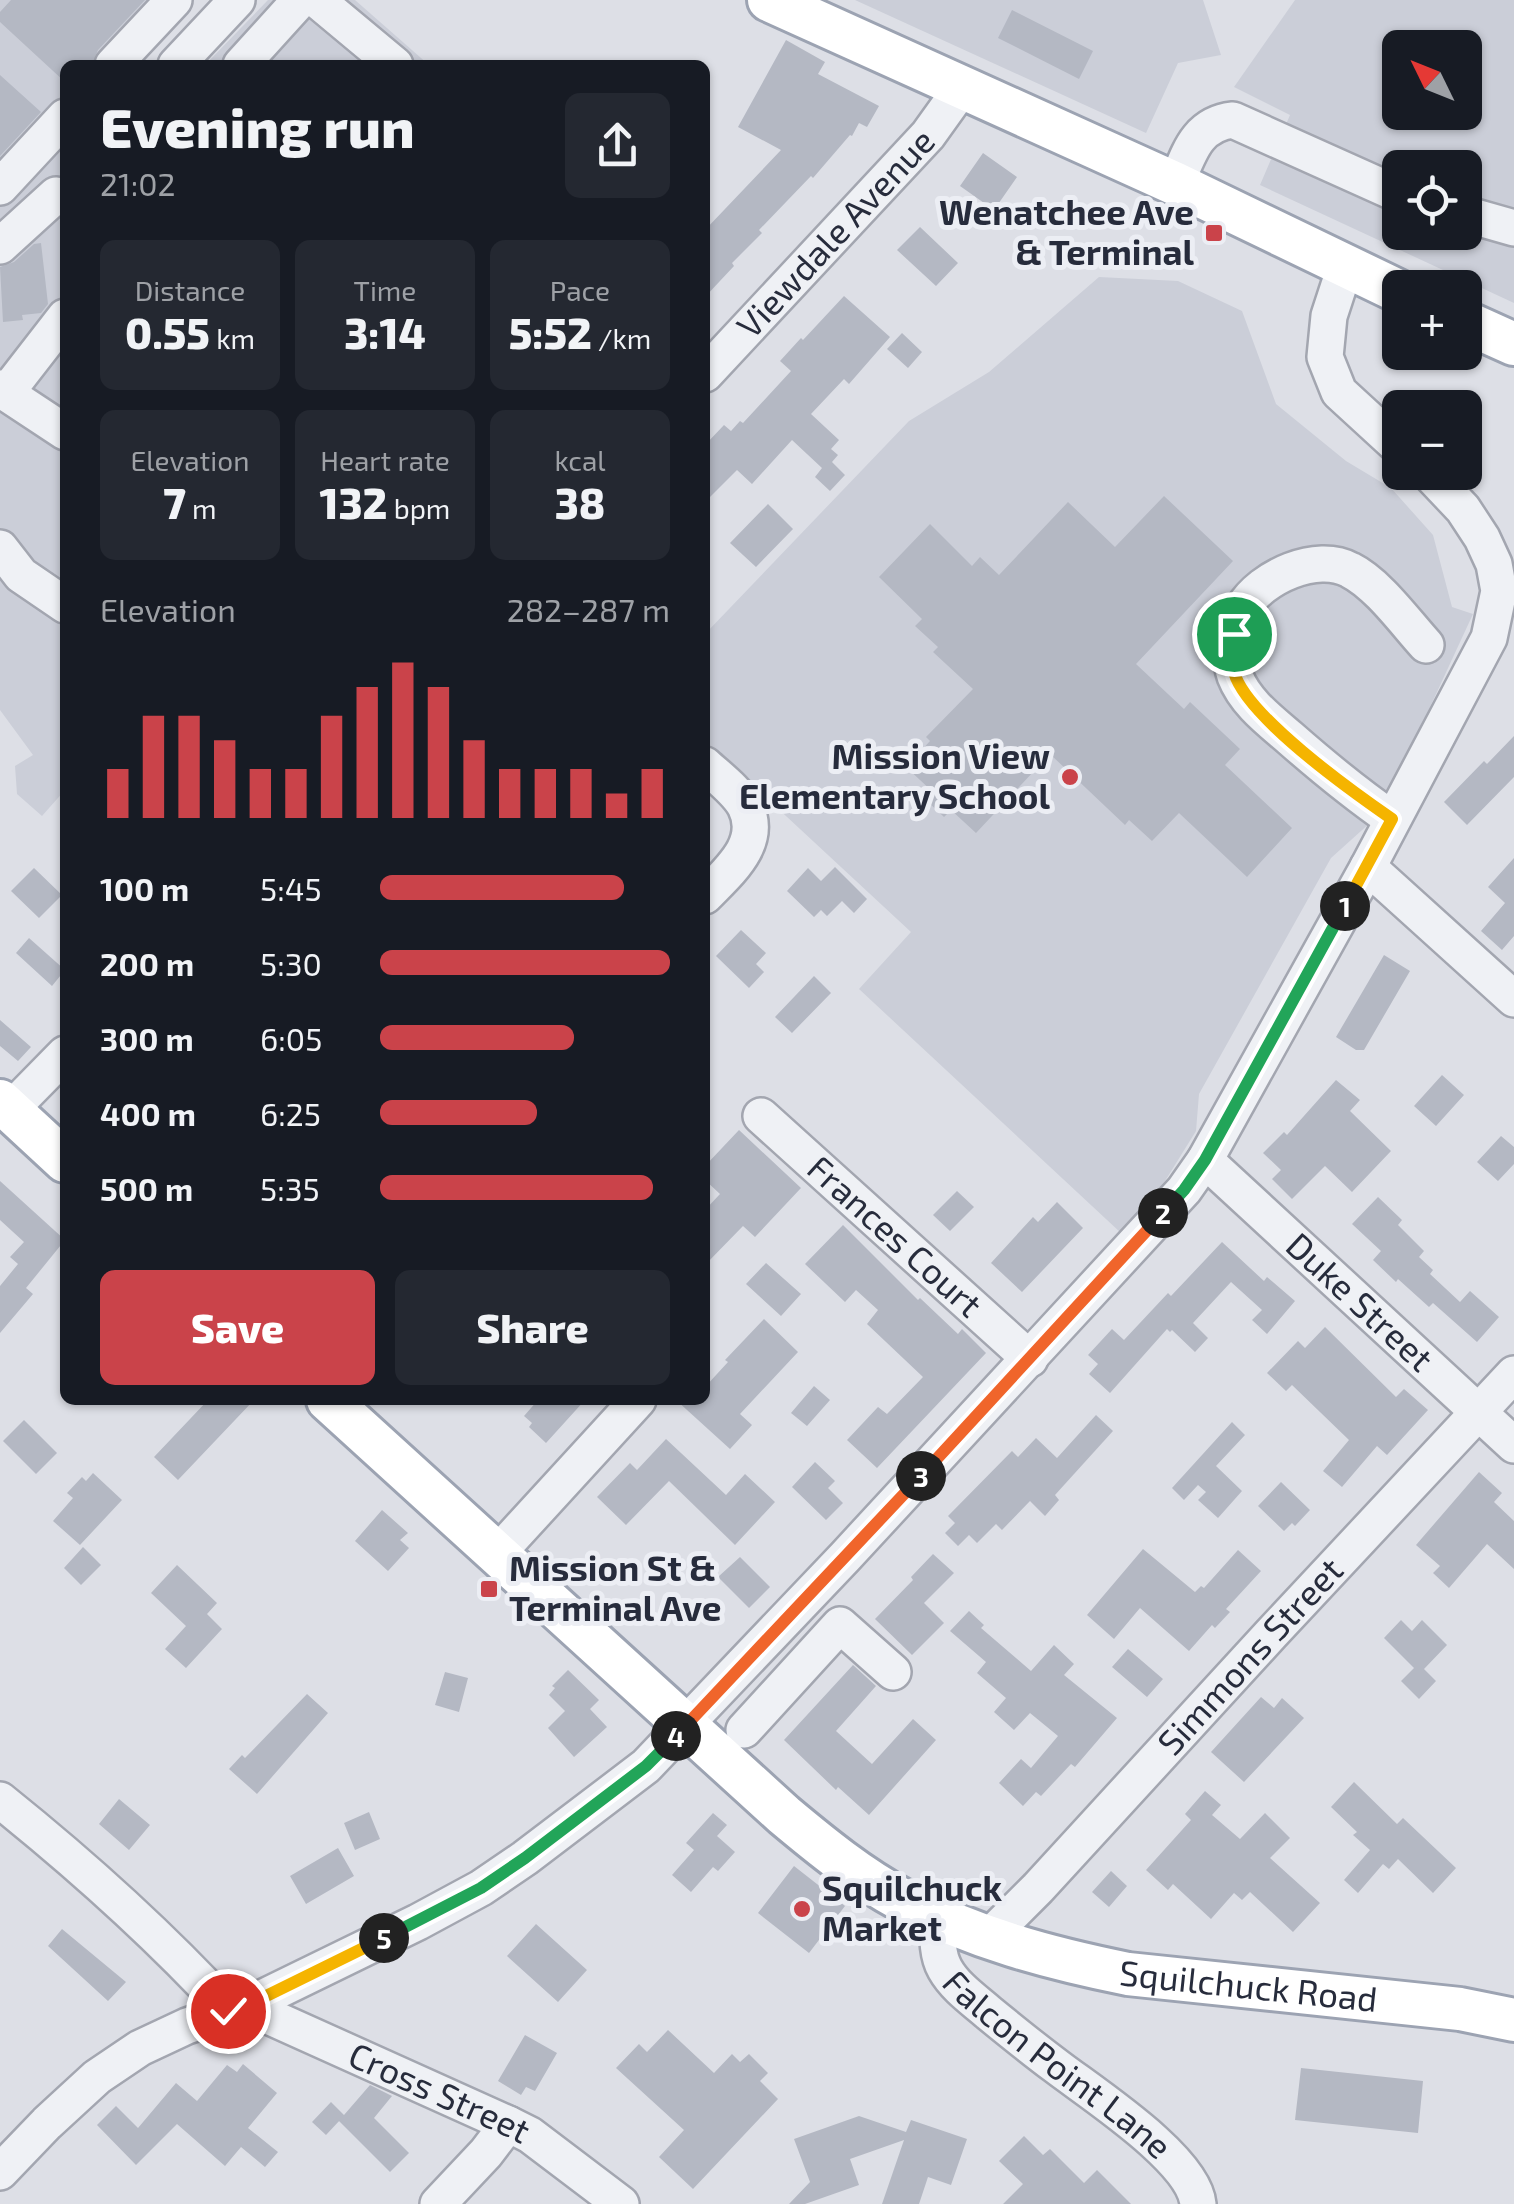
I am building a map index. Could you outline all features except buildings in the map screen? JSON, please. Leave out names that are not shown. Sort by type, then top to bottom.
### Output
[{"type":"main road","points":[[769,0],[1176,184],[1382,283]]},
{"type":"main road","points":[[1482,330],[1514,344]]},
{"type":"main road","points":[[5,1105],[60,1156]]},
{"type":"main road","name":"Squilchuck Road","points":[[333,1405],[685,1727],[823,1847],[903,1900],[1034,1954],[1128,1974],[1475,2011],[1514,2020]]},
{"type":"street","points":[[118,60],[174,0]]},
{"type":"street","points":[[181,60],[237,0]]},
{"type":"street","points":[[254,60],[300,0]]},
{"type":"street","points":[[317,0],[388,60]]},
{"type":"street","name":"Viewdale Avenue","points":[[710,369],[928,135],[961,89]]},
{"type":"street","points":[[1176,184],[1197,138],[1221,121],[1234,120],[1382,187]]},
{"type":"street","points":[[0,187],[60,122]]},
{"type":"street","points":[[0,246],[60,196]]},
{"type":"street","points":[[1482,219],[1514,228]]},
{"type":"street","points":[[1345,266],[1329,316],[1325,357],[1339,392],[1382,431]]},
{"type":"street","points":[[60,324],[3,390],[60,429]]},
{"type":"street","points":[[0,2172],[97,2077],[140,2048],[237,2008],[481,1888],[646,1766],[1184,1190],[1205,1160],[1368,867],[1489,638],[1506,590],[1482,538],[1445,490]]},
{"type":"street","points":[[0,548],[21,576],[60,602]]},
{"type":"street","points":[[1392,819],[1342,784],[1250,703],[1234,674],[1234,634],[1244,608],[1262,588],[1285,572],[1330,564],[1349,568],[1370,583],[1426,645]]},
{"type":"street","points":[[710,770],[744,804],[752,825],[745,850],[710,890]]},
{"type":"street","points":[[1368,867],[1514,999]]},
{"type":"street","points":[[5,1105],[60,1058]]},
{"type":"street","name":"Frances Court","points":[[761,1116],[1030,1358]]},
{"type":"street","name":"Duke Street","points":[[1205,1160],[1514,1446]]},
{"type":"street","name":"Simmons Street","points":[[988,1938],[1514,1374]]},
{"type":"street","points":[[496,1555],[633,1405]]},
{"type":"street","points":[[744,1730],[840,1625],[892,1672]]},
{"type":"street","points":[[777,1628],[810,1658]]},
{"type":"street","name":"Cross Street","points":[[0,1800],[237,2008],[508,2124],[621,2204]]},
{"type":"street","name":"Falcon Point Lane","points":[[938,1916],[944,1968],[959,1988],[1160,2147],[1184,2173],[1198,2195],[1198,2204]]},
{"type":"street","points":[[438,2204],[508,2124]]},
{"type":"shaded area","points":[[0,0],[193,0],[138,60],[60,60],[60,796],[42,816],[17,794],[15,766],[33,755],[0,710]]},
{"type":"shaded area","points":[[268,0],[355,0],[423,60],[210,60]]},
{"type":"shaded area","points":[[855,0],[1203,0],[1221,55],[1178,63],[1146,133]]},
{"type":"shaded area","points":[[1295,0],[1514,0],[1514,303],[1482,288],[1482,270],[1443,270],[1400,250],[1482,250],[1482,150],[1382,150],[1382,242],[1260,185],[1290,115],[1234,87]]},
{"type":"shaded area","name":"Mission View Elementary School","points":[[1099,277],[1178,281],[1242,311],[1276,404],[1346,461],[1382,483],[1382,490],[1393,490],[1433,535],[1452,607],[1473,614],[1381,813],[1331,858],[1199,1094],[1196,1131],[1165,1181],[1121,1233],[859,989],[911,932],[710,746],[710,629],[909,421],[989,372]]},
{"type":"place","name":"Wenatchee Ave & Terminal","points":[[1214,233]]},
{"type":"place","name":"Mission View Elementary School","points":[[1070,777]]},
{"type":"place","name":"Mission St & Terminal Ave","points":[[489,1589]]},
{"type":"place","name":"Squilchuck Market","points":[[802,1909]]},
{"type":"route","points":[[228,2011],[246,2006],[481,1888],[646,1766],[846,1557],[1184,1190],[1205,1160],[1392,819],[1342,784],[1250,703],[1234,674],[1234,634]]}]
